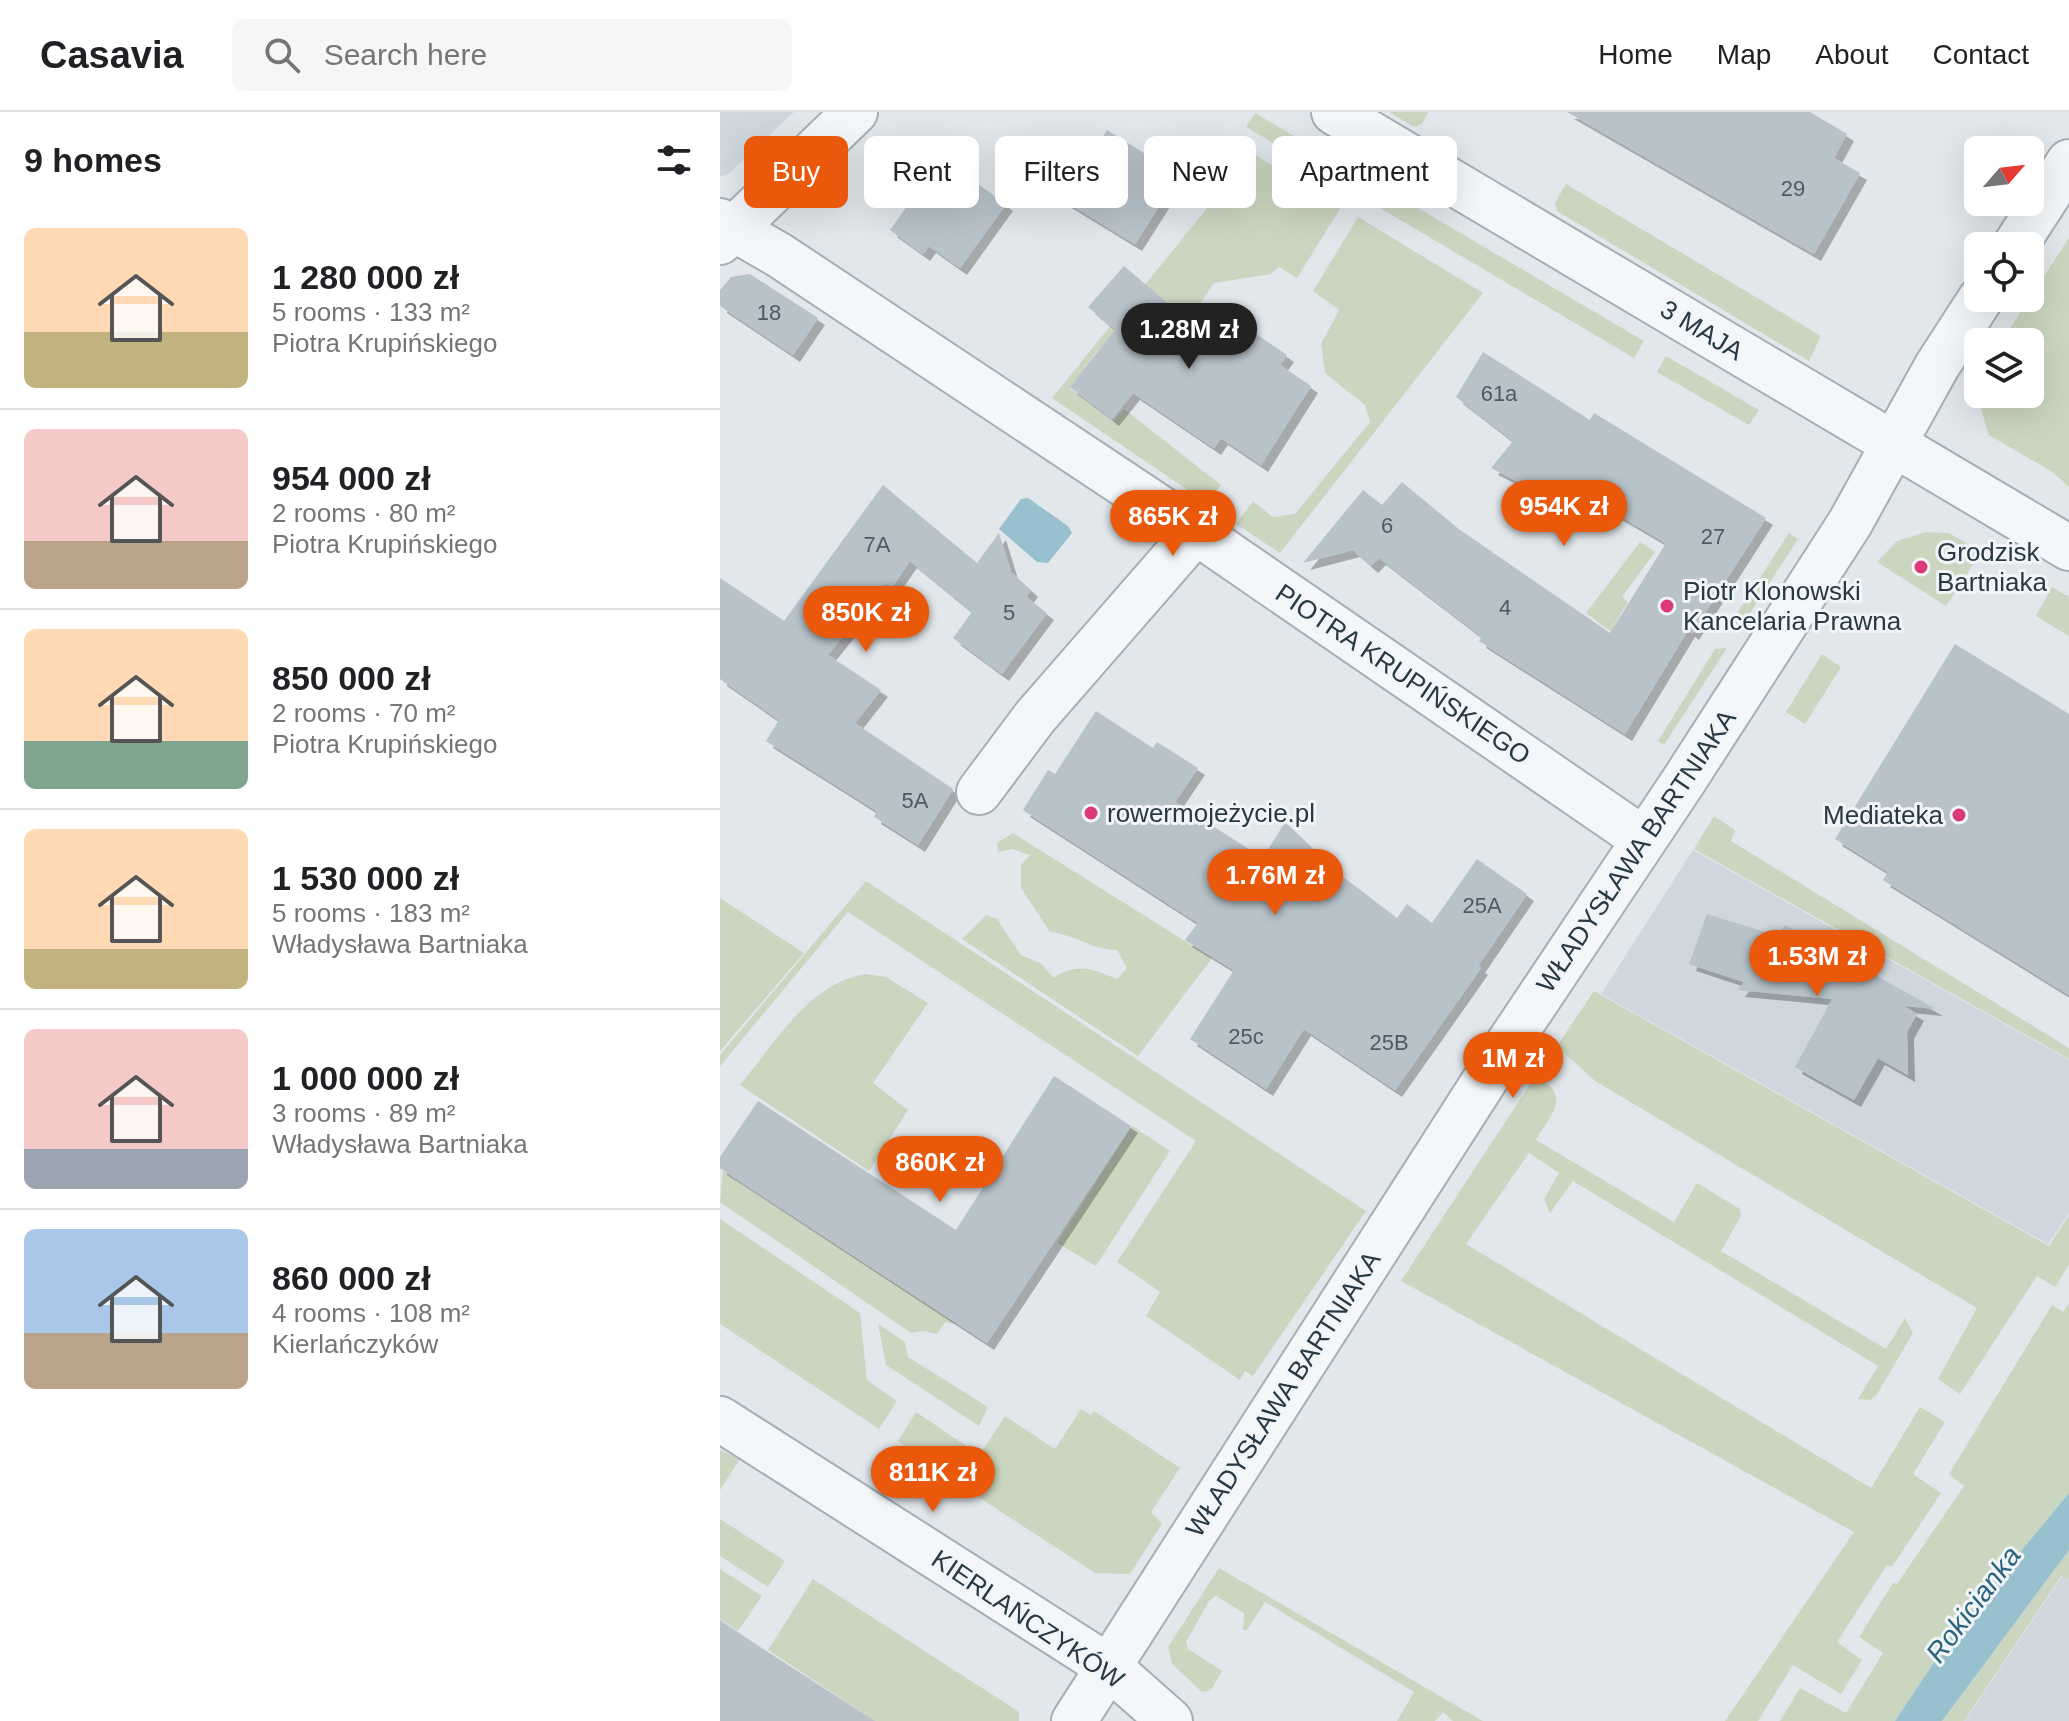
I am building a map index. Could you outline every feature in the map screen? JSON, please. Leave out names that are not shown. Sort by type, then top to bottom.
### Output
[{"type":"street","points":[[725,230],[855,112]]},
{"type":"street","name":"3 MAJA","points":[[1334,112],[2069,548]]},
{"type":"street","points":[[2024,232],[2069,162]]},
{"type":"street","name":"PIOTRA KRUPIŃSKIEGO","points":[[725,230],[1196,532],[1643,839]]},
{"type":"street","name":"WŁADYSŁAWA BARTNIAKA","points":[[1074,1721],[1850,523],[1893,444],[1973,312]]},
{"type":"street","points":[[979,792],[1035,717],[1196,532]]},
{"type":"street","name":"KIERLAŃCZYKÓW","points":[[720,1419],[1109,1667],[1170,1721]]},
{"type":"shaded area","points":[[720,112],[794,112],[768,136],[744,136],[744,159],[727,175],[720,176]]},
{"type":"shaded area","points":[[1693,850],[2069,1060],[2069,1213],[2048,1244],[1601,994]]},
{"type":"shaded area","points":[[2063,1575],[2069,1579],[2069,1721],[1965,1721]]},
{"type":"green space","points":[[1389,112],[1428,112],[1422,124],[1414,127]]},
{"type":"green space","points":[[1255,113],[1294,136],[1272,136],[1272,142],[1246,127]]},
{"type":"green space","points":[[1256,155],[1272,165],[1272,208],[1340,208],[1297,278],[1279,267],[1271,274],[1214,283],[1160,362],[1143,287],[1207,208],[1256,208]]},
{"type":"green space","points":[[1566,184],[1821,336],[1809,361],[1557,211],[1555,203]]},
{"type":"green space","points":[[1380,208],[1418,208],[1644,341],[1634,358]]},
{"type":"green space","points":[[1358,217],[1483,293],[1280,553],[1236,524],[1253,501],[1273,517],[1295,514],[1370,422],[1365,405],[1325,373],[1321,344],[1339,310],[1313,291]]},
{"type":"green space","points":[[2069,238],[2069,487],[2051,471],[1989,435],[1981,408],[2044,408],[2044,328],[2010,328],[2021,312],[2044,312],[2044,276]]},
{"type":"green space","points":[[1112,324],[1131,341],[1115,362],[1098,350],[1070,388],[1113,422],[1124,409],[1221,485],[1207,503],[1052,398]]},
{"type":"green space","points":[[1666,356],[1759,410],[1749,425],[1657,372]]},
{"type":"green space","points":[[1926,532],[1949,533],[1981,552],[1946,606],[1877,562],[1897,541]]},
{"type":"green space","points":[[1789,533],[1798,539],[1741,627],[1732,621]]},
{"type":"green space","points":[[1640,542],[1655,552],[1622,597],[1628,602],[1614,625],[1662,657],[1658,667],[1586,613]]},
{"type":"green space","points":[[2052,587],[2069,597],[2069,636],[2036,616]]},
{"type":"green space","points":[[1727,648],[1664,745],[1658,741],[1715,649]]},
{"type":"green space","points":[[1822,654],[1841,667],[1805,724],[1786,712]]},
{"type":"green space","points":[[1714,816],[1735,830],[1731,841],[2069,1048],[2069,1059],[1694,849]]},
{"type":"green space","points":[[1013,833],[1212,958],[1138,1056],[962,939],[986,915],[997,919],[1021,955],[1040,963],[1054,978],[1070,970],[1085,969],[1117,979],[1127,968],[1117,950],[1050,932],[1021,888],[1021,865],[1030,855],[1012,849],[998,852],[997,843]]},
{"type":"green space","points":[[866,881],[1366,1211],[1253,1376],[1245,1371],[1240,1380],[1146,1316],[1160,1292],[1117,1262],[1196,1141],[848,912],[720,1066],[720,1055]]},
{"type":"green space","points":[[720,898],[804,953],[720,1051]]},
{"type":"green space","points":[[865,974],[886,977],[928,1003],[873,1083],[908,1110],[869,1171],[740,1085],[810,1002],[845,980]]},
{"type":"green space","points":[[1594,991],[2049,1246],[2069,1215],[2069,1265],[2055,1287],[2037,1276],[1960,1394],[1938,1379],[1977,1308],[1595,1081],[1557,1046]]},
{"type":"green space","points":[[1536,1075],[1554,1091],[1556,1106],[1536,1140],[1674,1222],[1697,1183],[1740,1209],[1741,1216],[1721,1251],[1886,1349],[1905,1318],[1913,1333],[1876,1396],[1870,1400],[1858,1399],[1878,1366],[1573,1181],[1550,1213],[1544,1199],[1559,1173],[1529,1153],[1466,1244],[1871,1488],[1920,1407],[1945,1422],[1913,1474],[1941,1493],[1892,1567],[1887,1565],[1837,1642],[1862,1660],[1841,1694],[1793,1665],[1758,1721],[1725,1721],[1854,1532],[1401,1281]]},
{"type":"green space","points":[[1132,1126],[1170,1151],[1096,1266],[1057,1243]]},
{"type":"green space","points":[[723,1170],[957,1324],[945,1322],[937,1334],[924,1331],[911,1333],[720,1202]]},
{"type":"green space","points":[[720,1219],[860,1313],[867,1380],[897,1401],[879,1429],[720,1324]]},
{"type":"green space","points":[[2069,1303],[2069,1493],[1955,1631],[1895,1721],[1780,1721],[1800,1688],[1846,1713],[1883,1653],[1859,1637],[1893,1583],[1897,1584],[1964,1486],[1949,1474],[2052,1305],[2063,1312]]},
{"type":"green space","points":[[878,1324],[905,1342],[908,1357],[988,1407],[979,1426],[886,1365]]},
{"type":"green space","points":[[1081,1409],[1091,1415],[1094,1411],[1180,1468],[1151,1512],[1162,1524],[1130,1574],[1095,1573],[960,1485],[1005,1416],[1055,1449]]},
{"type":"green space","points":[[916,1412],[968,1447],[950,1474],[898,1441]]},
{"type":"green space","points":[[720,1450],[740,1459],[720,1490]]},
{"type":"green space","points":[[720,1519],[785,1561],[768,1587],[720,1556]]},
{"type":"green space","points":[[2069,1550],[2069,1579],[2062,1575],[1964,1721],[1942,1721]]},
{"type":"green space","points":[[1219,1568],[1483,1721],[1453,1721],[1443,1712],[1435,1721],[1397,1721],[1414,1692],[1265,1602],[1247,1630],[1243,1630],[1244,1613],[1216,1596],[1209,1601],[1186,1642],[1188,1649],[1222,1671],[1211,1690],[1202,1692],[1172,1664],[1168,1647]]},
{"type":"green space","points":[[720,1569],[762,1596],[738,1631],[720,1619]]},
{"type":"green space","points":[[813,1579],[1019,1712],[1019,1721],[863,1721],[866,1715],[768,1650]]},
{"type":"water","points":[[1028,498],[1068,526],[1072,533],[1048,563],[1037,562],[999,529],[1021,499]]},
{"type":"water","points":[[2069,1493],[2069,1550],[1942,1721],[1895,1721],[1955,1631]]},
{"type":"building","points":[[1567,112],[1810,112],[1847,134],[1834,158],[1860,173],[1814,254]]},
{"type":"building","points":[[1107,130],[1117,136],[1103,136]]},
{"type":"building","points":[[1128,143],[1144,153],[1144,208],[1158,208],[1135,244],[1076,208],[1128,208]]},
{"type":"building","points":[[979,185],[995,196],[995,208],[1003,208],[960,268],[929,246],[923,254],[890,230],[906,208],[979,208]]},
{"type":"building","points":[[1124,266],[1203,333],[1212,319],[1243,340],[1250,330],[1287,355],[1280,365],[1311,386],[1261,465],[1221,438],[1214,448],[1133,393],[1112,419],[1070,387],[1115,330],[1088,307]]},
{"type":"building","points":[[750,274],[818,318],[793,355],[720,306],[720,290],[731,277]]},
{"type":"building","points":[[1483,352],[1590,420],[1594,413],[1766,518],[1692,633],[1688,630],[1625,734],[1479,641],[1482,637],[1379,558],[1371,566],[1353,550],[1303,563],[1363,490],[1382,505],[1402,482],[1460,530],[1610,633],[1666,543],[1596,502],[1588,517],[1491,468],[1513,441],[1456,397]]},
{"type":"building","points":[[883,485],[977,563],[999,533],[1011,572],[1031,590],[1026,597],[1047,613],[1002,674],[953,638],[972,612],[910,561],[892,587],[886,583],[828,655],[881,690],[855,723],[953,789],[918,845],[874,817],[877,811],[766,741],[779,720],[720,679],[720,578],[784,621]]},
{"type":"building","name":"Mediateka","points":[[1955,644],[2069,714],[2069,995],[1883,880],[1888,872],[1835,839]]},
{"type":"building","points":[[1096,711],[1153,748],[1157,742],[1198,768],[1175,802],[1263,858],[1285,822],[1342,876],[1397,918],[1407,904],[1432,923],[1477,859],[1527,894],[1478,966],[1481,968],[1395,1090],[1304,1029],[1266,1089],[1190,1039],[1234,970],[1185,940],[1198,923],[1023,810],[1048,770],[1055,774]]},
{"type":"building","points":[[1707,914],[1778,936],[1785,925],[1936,1009],[1904,1006],[1917,1014],[1907,1032],[1908,1075],[1878,1058],[1854,1100],[1795,1067],[1832,999],[1738,990],[1744,982],[1689,964]]},
{"type":"building","points":[[1054,1076],[1131,1126],[987,1343],[720,1168],[720,1157],[758,1101],[956,1230]]},
{"type":"building","points":[[720,1620],[751,1641],[875,1721],[720,1721]]},
{"type":"place","name":"Grodzisk Bartniaka","points":[[1921,567]]},
{"type":"place","name":"Piotr Klonowski Kancelaria Prawna","points":[[1667,606]]},
{"type":"place","name":"rowermojeżycie.pl","points":[[1091,813]]},
{"type":"place","name":"Mediateka","points":[[1959,815]]},
{"type":"water label","name":"Rokicianka","points":[[1973,1604]]}]
